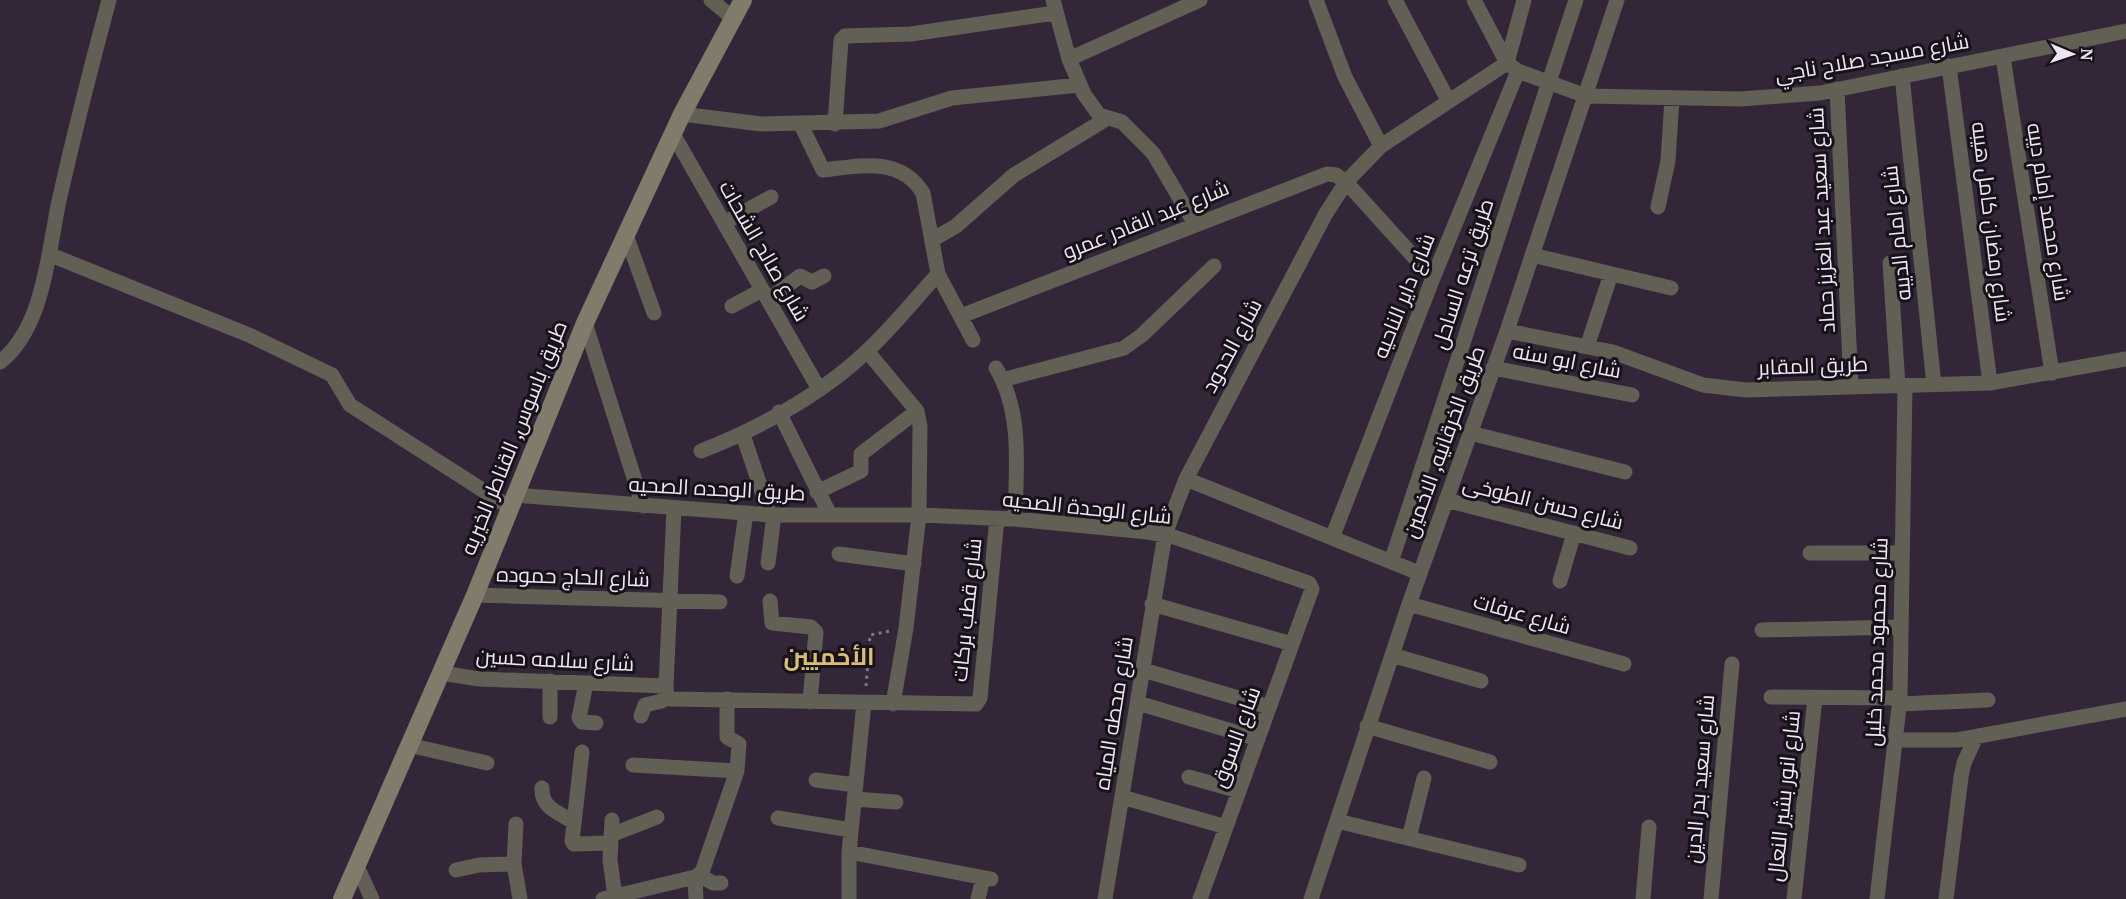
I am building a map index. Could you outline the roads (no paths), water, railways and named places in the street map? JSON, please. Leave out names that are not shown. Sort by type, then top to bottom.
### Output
[{"type":"street","points":[[0,362],[17,346],[25,331],[51,255],[59,203],[109,0]]},
{"type":"street","points":[[711,0],[734,19]]},
{"type":"street","name":"طريق باسوس, القناطر الخيريه","points":[[342,899],[475,595],[511,501],[585,323],[682,114],[742,0]]},
{"type":"street","points":[[1069,59],[1166,7],[1200,0]]},
{"type":"street","points":[[1316,0],[1345,77],[1381,146]]},
{"type":"street","points":[[1395,0],[1448,100]]},
{"type":"street","points":[[1474,0],[1513,67]]},
{"type":"street","name":"شارع داير الناحيه","points":[[1332,538],[1513,67],[1524,0]]},
{"type":"street","name":"طريق ترعه الساحل","points":[[1391,562],[1547,82],[1576,0]]},
{"type":"street","name":"طريق الخرقانيه, الاخمين","points":[[1311,899],[1419,573],[1507,331],[1617,0]]},
{"type":"street","points":[[835,124],[842,38],[911,34],[1054,6],[1078,85],[1099,115],[1122,122],[1153,153],[1195,224]]},
{"type":"street","name":"شارع مسجد صلاح ناجي","points":[[1513,67],[1586,96],[1741,99],[1837,89],[2126,31]]},
{"type":"street","name":"شارع محمد إمام ديبه","points":[[2003,57],[2052,373]]},
{"type":"street","name":"شارع رمضان كامل هيبه","points":[[1950,66],[1990,383]]},
{"type":"street","name":"شارع الحدود","points":[[1165,534],[1186,479],[1325,215],[1346,182],[1381,146],[1448,100],[1513,67]]},
{"type":"street","name":"شارع امام الديبه","points":[[1902,76],[1934,385]]},
{"type":"street","points":[[682,114],[741,123],[801,125],[879,121],[952,98],[1078,85]]},
{"type":"street","name":"شارع سعيد عبد العزيز حماد","points":[[1837,89],[1851,385]]},
{"type":"street","points":[[1658,207],[1668,161],[1672,98]]},
{"type":"street","points":[[932,240],[956,226],[1014,175],[1106,119]]},
{"type":"street","points":[[801,125],[823,170],[879,164],[900,172],[917,183],[923,193],[938,274],[974,340]]},
{"type":"street","name":"شارع صالح الشحات","points":[[673,134],[819,389]]},
{"type":"street","name":"شارع عبد القادر عمرو","points":[[961,316],[1321,175],[1336,175],[1346,182]]},
{"type":"street","points":[[1346,182],[1433,278]]},
{"type":"street","points":[[724,223],[771,197]]},
{"type":"street","points":[[626,235],[654,314]]},
{"type":"street","points":[[51,255],[249,335],[332,375],[350,405],[511,501]]},
{"type":"street","points":[[1532,255],[1671,288]]},
{"type":"street","name":"شارع محمود محمد خليل","points":[[1877,899],[1900,701],[1901,386],[1890,263]]},
{"type":"street","points":[[1015,519],[1016,434],[1010,398],[999,374],[1124,348],[1142,335],[1214,266]]},
{"type":"street","points":[[701,451],[743,435],[819,389],[867,351],[938,274]]},
{"type":"street","points":[[1587,346],[1611,274]]},
{"type":"street","points":[[732,306],[765,295],[801,276],[811,282],[825,276]]},
{"type":"street","points":[[585,323],[643,506]]},
{"type":"street","name":"طريق المقابر","points":[[1507,331],[1613,352],[1714,386],[1746,390],[1851,385],[1990,383],[2126,359]]},
{"type":"street","points":[[867,351],[917,411],[920,426],[919,515],[893,704]]},
{"type":"street","name":"شارع ابو سنه","points":[[1493,368],[1632,396]]},
{"type":"street","points":[[817,492],[861,471],[861,454],[917,411]]},
{"type":"street","points":[[779,412],[830,515]]},
{"type":"street","points":[[1470,433],[1625,472]]},
{"type":"street","points":[[743,435],[772,515],[768,562]]},
{"type":"street","points":[[1186,479],[1419,573]]},
{"type":"street","name":"شارع حسن الطوخى","points":[[1446,500],[1630,548]]},
{"type":"street","name":"طريق الوحده الصحيه","points":[[511,501],[643,506],[772,515],[919,515]]},
{"type":"street","points":[[641,716],[645,705],[662,701],[666,693],[674,508]]},
{"type":"street","points":[[737,576],[746,513]]},
{"type":"street","name":"شارع الوحدة الصحيه","points":[[919,515],[1015,519],[1165,534],[1309,583],[1311,589]]},
{"type":"street","name":"شارع قطب بركات","points":[[976,704],[980,698],[997,518]]},
{"type":"street","points":[[1560,581],[1574,533]]},
{"type":"street","name":"شارع محطه المياه","points":[[1105,899],[1165,534]]},
{"type":"street","points":[[1810,553],[1902,552]]},
{"type":"street","points":[[839,554],[914,564]]},
{"type":"street","name":"شارع السوق","points":[[1200,899],[1311,589]]},
{"type":"street","name":"شارع الحاج حموده","points":[[475,595],[720,602]]},
{"type":"street","points":[[770,601],[772,623],[810,627],[816,632],[810,702]]},
{"type":"street","points":[[1152,604],[1292,644]]},
{"type":"street","name":"شارع عرفات","points":[[1409,604],[1624,664]]},
{"type":"street","points":[[1762,630],[1901,627]]},
{"type":"street","points":[[1392,655],[1481,681]]},
{"type":"street","name":"شارع سعيد بدر الدين","points":[[1711,899],[1732,663]]},
{"type":"street","points":[[1143,670],[1269,707]]},
{"type":"street","name":"شارع سلامه حسين","points":[[441,673],[479,679],[586,683],[727,699],[976,704]]},
{"type":"street","points":[[550,681],[550,717]]},
{"type":"street","points":[[586,683],[579,718],[582,722],[596,723]]},
{"type":"street","points":[[1771,697],[1900,701],[1988,700]]},
{"type":"street","name":"شارع انور بشير النعال","points":[[1794,899],[1815,698]]},
{"type":"street","points":[[696,899],[697,876],[708,858],[737,771],[739,744],[727,737],[727,699]]},
{"type":"street","points":[[849,899],[849,852],[864,703]]},
{"type":"street","points":[[1138,703],[1258,739]]},
{"type":"street","points":[[1896,740],[1957,740],[1999,730],[2126,709]]},
{"type":"street","points":[[1367,726],[1491,762]]},
{"type":"street","points":[[1946,899],[1963,770],[1976,737]]},
{"type":"street","points":[[409,746],[487,763]]},
{"type":"street","points":[[582,752],[572,841],[574,844],[657,817]]},
{"type":"street","points":[[633,765],[737,771]]},
{"type":"street","points":[[1189,777],[1239,791]]},
{"type":"street","points":[[1408,838],[1424,778]]},
{"type":"street","points":[[816,780],[896,802]]},
{"type":"street","points":[[542,788],[542,797],[547,806],[574,822]]},
{"type":"street","points":[[1122,797],[1226,827]]},
{"type":"street","points":[[778,818],[851,830]]},
{"type":"street","points":[[1338,821],[1519,865]]},
{"type":"street","points":[[516,824],[514,864],[520,899]]},
{"type":"street","points":[[1643,899],[1649,827]]},
{"type":"street","points":[[611,833],[618,897],[697,876],[713,883],[721,883]]},
{"type":"street","points":[[849,852],[987,878],[978,899]]},
{"type":"street","points":[[356,864],[372,899]]},
{"type":"street","points":[[456,870],[485,864],[514,864]]},
{"type":"district","name":"الأخميين","points":[[829,657]]}]
